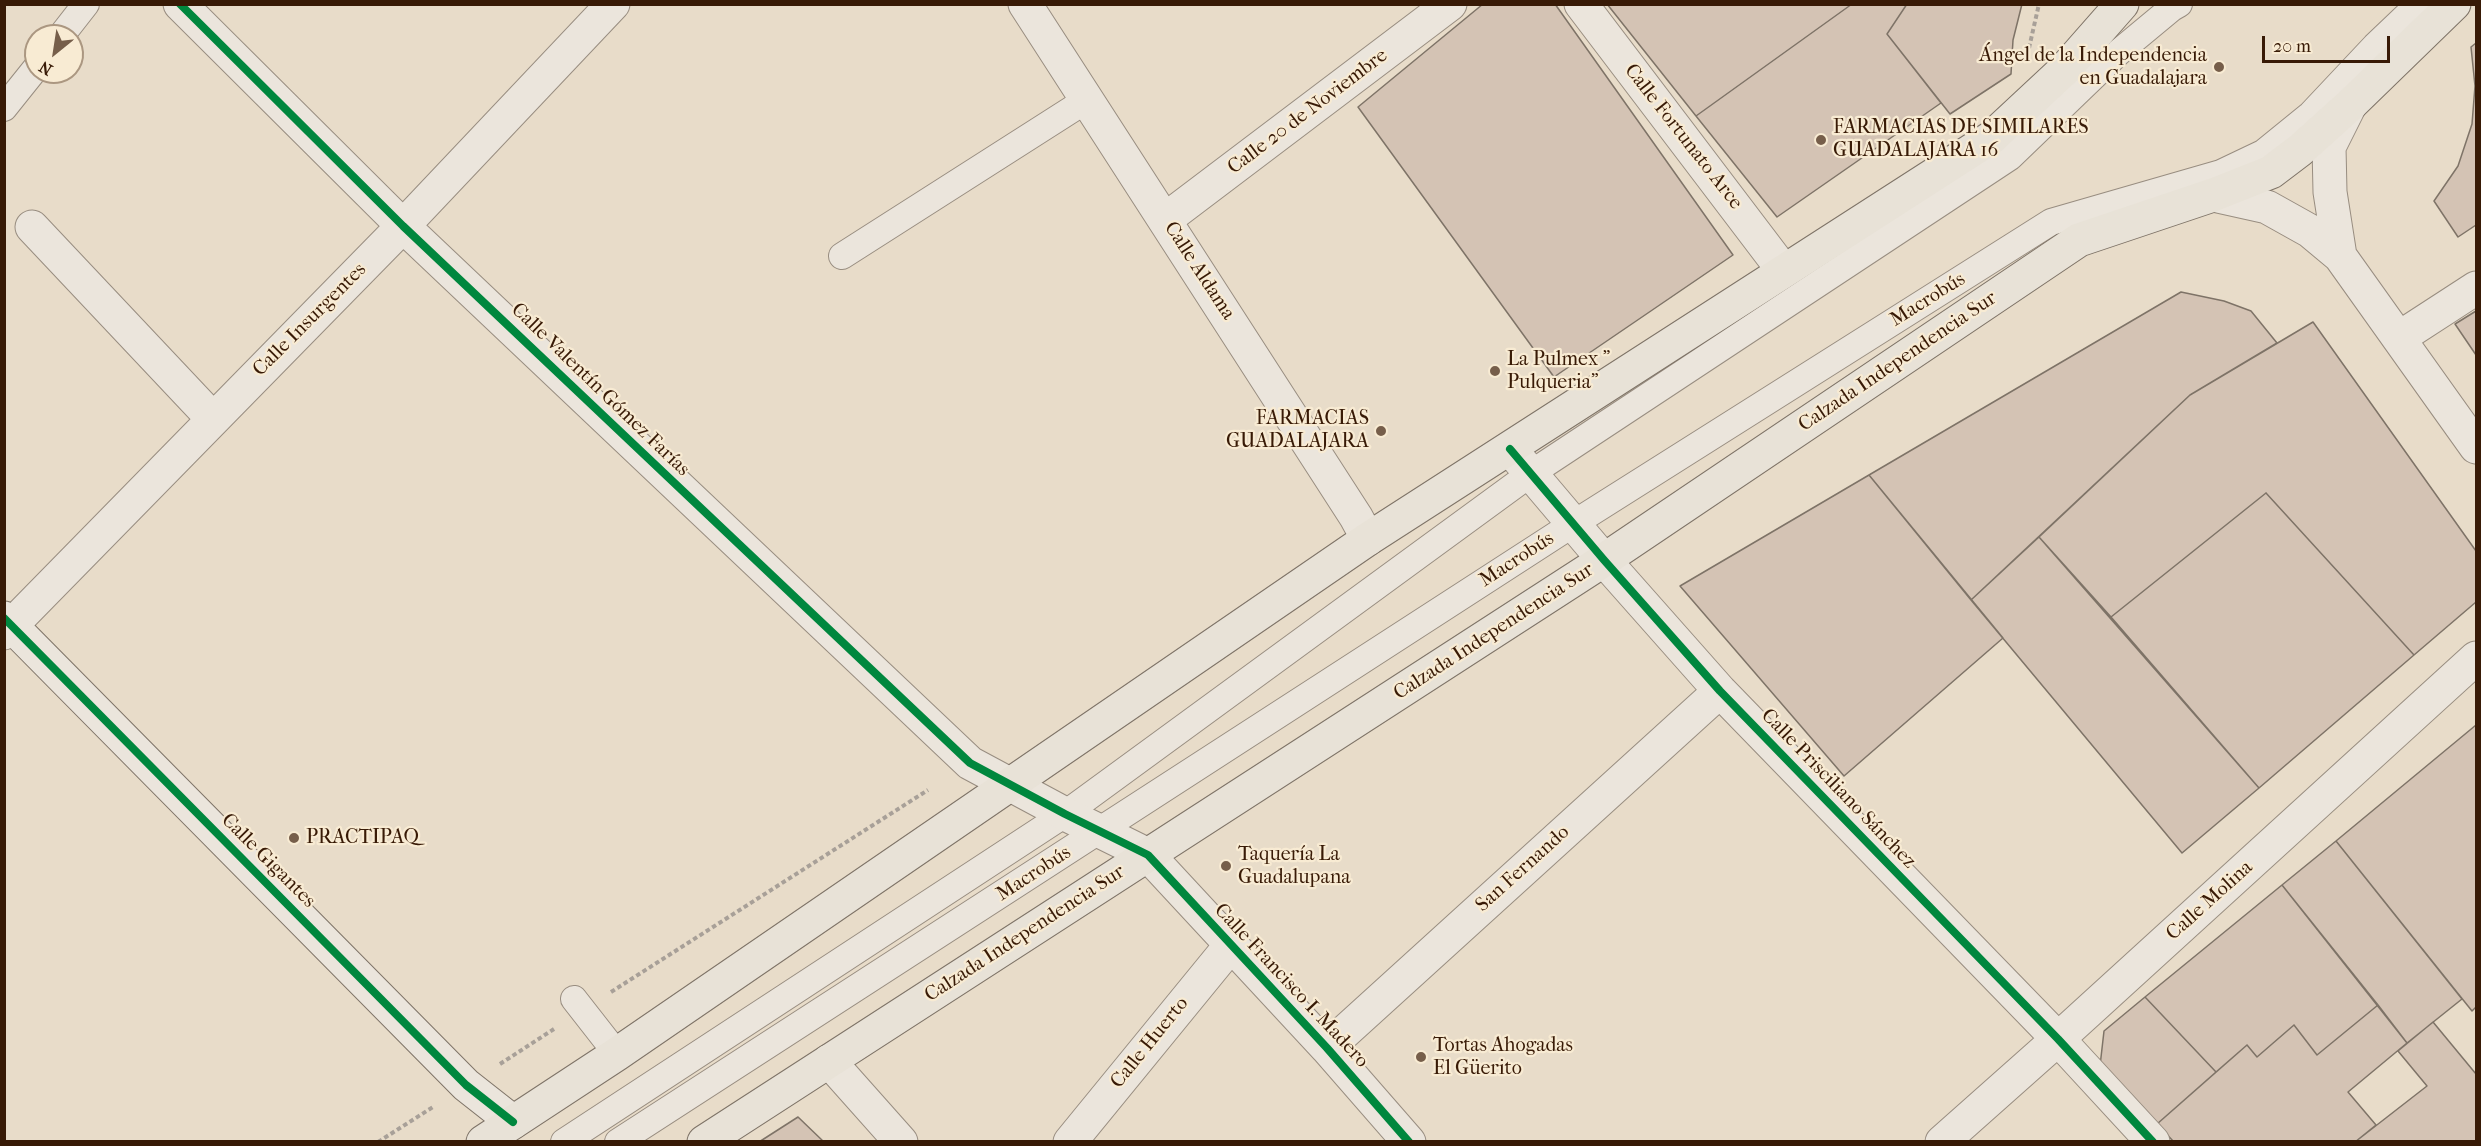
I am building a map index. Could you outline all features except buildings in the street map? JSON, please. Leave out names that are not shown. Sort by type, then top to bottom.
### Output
[{"type":"main road","points":[[483,1142],[617,1054],[1368,539],[1520,461],[1783,270],[1991,138],[2064,70],[2122,4]]},
{"type":"main road","name":"Calzada Independencia Sur","points":[[704,1142],[1604,560],[2079,240],[2214,195],[2271,172],[2300,150],[2350,105],[2454,4]]},
{"type":"street","name":"Calle Valentín Gómez Farías","points":[[180,4],[403,226],[970,763],[1148,855]]},
{"type":"street","name":"Calle Insurgentes","points":[[7,626],[403,226],[613,4]]},
{"type":"street","name":"Calle Aldama","points":[[1025,4],[1166,219],[1368,539]]},
{"type":"street","name":"Calle 20 de Noviembre","points":[[1166,219],[1450,4]]},
{"type":"street","name":"Calle Fortunato Arce","points":[[1581,4],[1783,270]]},
{"type":"street","points":[[2340,256],[2330,192],[2329,147],[2350,105]]},
{"type":"street","points":[[2214,195],[2267,207],[2310,231],[2340,256],[2476,447]]},
{"type":"street","points":[[32,227],[213,419]]},
{"type":"street","points":[[2399,338],[2476,288]]},
{"type":"street","name":"Calle Prisciliano Sánchez","points":[[1520,461],[1720,691],[2058,1039],[2153,1142]]},
{"type":"street","name":"Calle Gigantes","points":[[7,626],[466,1085],[513,1122]]},
{"type":"street","name":"Calle Molina","points":[[1942,1142],[2476,658]]},
{"type":"street","name":"San Fernando","points":[[1327,1048],[1720,691]]},
{"type":"street","name":"Calle Francisco I. Madero","points":[[1148,855],[1327,1048],[1409,1142]]},
{"type":"street","name":"Calle Huerto","points":[[1070,1142],[1231,945]]},
{"type":"street","points":[[829,1061],[901,1142]]},
{"type":"lane","points":[[70,24],[86,4]]},
{"type":"lane","name":"Macrobús","points":[[564,1142],[1065,814],[1520,461],[2010,157],[2119,52],[2179,4]]},
{"type":"lane","name":"Macrobús","points":[[618,1142],[1573,524],[2051,222],[2221,173],[2263,153],[2311,114],[2419,4]]},
{"type":"lane","points":[[4,108],[24,83]]},
{"type":"lane","points":[[842,256],[1088,99]]},
{"type":"lane","points":[[574,999],[617,1054]]},
{"type":"cycle path","points":[[180,4],[403,226],[970,763],[1148,855],[1327,1048],[1409,1142]]},
{"type":"cycle path","points":[[1510,449],[1720,691],[2058,1039],[2153,1142]]},
{"type":"cycle path","points":[[4,618],[466,1085],[513,1122]]},
{"type":"place","name":"Ángel de la Independencia en Guadalajara","points":[[2219,67]]},
{"type":"place","name":"FARMACIAS DE SIMILARES GUADALAJARA 16","points":[[1821,140]]},
{"type":"place","name":"La Pulmex \" Pulqueria\"","points":[[1495,371]]},
{"type":"place","name":"FARMACIAS GUADALAJARA","points":[[1381,431]]},
{"type":"place","name":"PRACTIPAQ","points":[[294,838]]},
{"type":"place","name":"Taquería La Guadalupana","points":[[1226,866]]},
{"type":"place","name":"Tortas Ahogadas El Güerito","points":[[1421,1057]]}]
